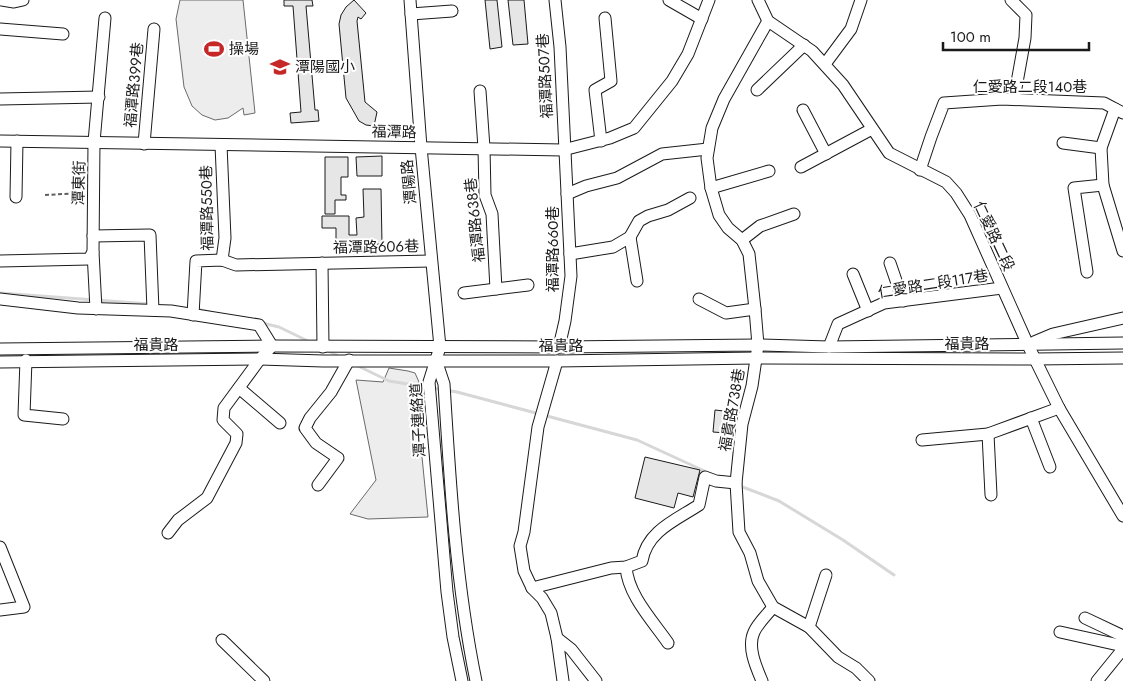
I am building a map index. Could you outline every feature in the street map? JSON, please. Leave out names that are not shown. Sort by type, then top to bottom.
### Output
[{"type":"street","points":[[2,0],[14,2],[23,0]]},
{"type":"street","name":"潭陽路","points":[[410,0],[421,147],[440,347],[436,360]]},
{"type":"street","name":"福潭路507巷","points":[[555,0],[560,47],[564,150]]},
{"type":"street","points":[[669,0],[702,19]]},
{"type":"street","name":"福潭路","points":[[0,141],[564,150],[601,141],[634,128],[672,81],[688,54],[708,0]]},
{"type":"street","points":[[758,0],[768,21],[724,98],[712,128],[707,158],[711,188],[718,215],[728,228],[742,240],[760,226],[794,214]]},
{"type":"street","points":[[825,64],[851,29],[861,0]]},
{"type":"street","points":[[1011,0],[1026,15],[1025,38],[1014,99]]},
{"type":"street","points":[[411,14],[452,11]]},
{"type":"street","name":"潭東街","points":[[96,309],[93,252],[94,142],[106,18]]},
{"type":"street","points":[[601,141],[595,90],[611,81],[605,18]]},
{"type":"street","name":"仁愛路二段","points":[[768,21],[804,45],[825,64],[843,85],[889,153],[946,182],[956,192],[970,214],[1034,359],[1059,408],[1123,516]]},
{"type":"street","points":[[0,29],[63,34]]},
{"type":"street","name":"福潭路399巷","points":[[144,144],[154,29]]},
{"type":"street","points":[[757,90],[804,45]]},
{"type":"street","name":"福潭路638巷","points":[[480,91],[485,195],[492,214],[496,289]]},
{"type":"street","points":[[0,99],[98,97]]},
{"type":"street","name":"仁愛路二段140巷","points":[[920,170],[944,103],[1014,99],[1104,103],[1119,111]]},
{"type":"street","points":[[803,110],[826,154]]},
{"type":"street","points":[[1119,111],[1101,148],[1103,185],[1123,251]]},
{"type":"street","points":[[801,167],[872,129]]},
{"type":"street","points":[[16,197],[17,141]]},
{"type":"street","points":[[1063,143],[1101,148]]},
{"type":"street","name":"福潭路550巷","points":[[221,145],[225,238],[222,260],[236,265],[322,264]]},
{"type":"street","name":"福潭路660巷","points":[[559,347],[565,321],[571,276],[568,194],[564,150]]},
{"type":"street","points":[[568,194],[586,186],[617,178],[662,154],[708,150]]},
{"type":"street","points":[[711,188],[769,171]]},
{"type":"street","points":[[1087,272],[1074,188],[1103,185]]},
{"type":"street","points":[[570,254],[613,247],[630,237],[639,221],[668,210],[690,198]]},
{"type":"street","points":[[93,236],[150,235],[153,310]]},
{"type":"street","points":[[630,237],[637,281]]},
{"type":"street","name":"福貴路738巷","points":[[742,240],[749,254],[758,345],[752,386],[742,424],[736,483],[740,532],[750,553],[758,581],[773,607]]},
{"type":"street","points":[[0,261],[89,259],[93,252]]},
{"type":"street","points":[[194,315],[196,261],[222,260]]},
{"type":"street","name":"福潭路606巷","points":[[322,264],[431,261]]},
{"type":"street","points":[[890,263],[903,301]]},
{"type":"street","points":[[322,264],[322,347]]},
{"type":"street","points":[[853,274],[868,311]]},
{"type":"street","points":[[464,294],[528,285]]},
{"type":"street","name":"仁愛路二段117巷","points":[[829,347],[838,324],[884,303],[1002,288]]},
{"type":"street","points":[[0,299],[78,308],[153,310],[259,326],[272,346],[260,359],[224,408],[223,420],[237,434],[236,443],[207,498],[178,520],[168,533]]},
{"type":"street","points":[[699,299],[726,313],[754,309]]},
{"type":"street","points":[[1028,345],[1053,334],[1123,318]]},
{"type":"street","name":"福貴路","points":[[0,349],[272,346],[559,347],[758,345],[829,347],[1123,343]]},
{"type":"street","name":"福貴路","points":[[0,362],[26,360],[260,359],[557,362],[756,358],[1123,358]]},
{"type":"street","points":[[26,360],[24,415],[63,419]]},
{"type":"street","points":[[318,484],[338,458],[316,443],[305,428],[310,418],[331,392],[349,360]]},
{"type":"street","name":"潭子連絡道","points":[[436,360],[429,382],[447,592],[453,637],[462,681]]},
{"type":"street","name":"潭子連絡道","points":[[436,360],[444,384],[460,582],[476,681]]},
{"type":"street","points":[[557,362],[538,427],[526,524],[520,546],[524,571],[532,588],[542,598],[551,613],[557,638],[563,681]]},
{"type":"street","points":[[239,388],[280,423]]},
{"type":"street","points":[[922,440],[988,434],[1059,408]]},
{"type":"street","points":[[1030,418],[1050,467]]},
{"type":"street","points":[[988,434],[991,496]]},
{"type":"street","points":[[532,588],[611,568],[626,567],[642,561],[644,550],[658,531],[667,523],[699,505],[705,477],[716,481],[736,483]]},
{"type":"street","points":[[0,547],[24,607],[0,610]]},
{"type":"street","points":[[626,567],[626,576],[630,589],[668,643]]},
{"type":"street","points":[[809,627],[826,575]]},
{"type":"street","points":[[762,681],[752,658],[752,638],[754,632],[773,607],[809,627],[838,657],[856,668],[869,681]]},
{"type":"street","points":[[1085,618],[1123,636]]},
{"type":"street","points":[[1060,632],[1123,647],[1097,681]]},
{"type":"street","points":[[557,638],[571,648],[596,681]]},
{"type":"street","points":[[222,640],[264,681]]},
{"type":"path","points":[[45,196],[94,192]]},
{"type":"shaded area","points":[[180,0],[243,0],[255,113],[244,115],[243,108],[228,118],[215,120],[202,115],[192,106],[184,87],[176,19]]},
{"type":"shaded area","points":[[389,368],[415,373],[419,382],[417,407],[428,517],[368,519],[350,514],[376,480],[356,380],[383,382]]},
{"type":"building","points":[[284,0],[312,0],[313,6],[306,6],[315,110],[318,110],[319,121],[291,123],[290,113],[301,112],[293,6],[284,6]]},
{"type":"building","points":[[354,0],[366,13],[361,19],[358,17],[357,21],[365,102],[377,112],[374,126],[366,125],[359,121],[346,98],[339,24],[341,15],[346,7]]},
{"type":"building","points":[[485,0],[497,0],[502,47],[490,49]]},
{"type":"building","points":[[508,0],[524,0],[528,44],[513,45]]},
{"type":"building","points":[[382,156],[382,176],[357,176],[356,157]]},
{"type":"building","points":[[325,157],[348,157],[348,177],[341,177],[341,195],[346,195],[346,200],[335,200],[335,214],[325,214]]},
{"type":"building","points":[[363,189],[381,189],[382,244],[336,245],[336,228],[322,228],[322,216],[349,216],[349,235],[357,235],[356,218],[364,217]]},
{"type":"building","points":[[715,410],[742,413],[739,434],[713,432]]},
{"type":"building","points":[[645,457],[700,470],[693,497],[678,493],[674,508],[635,498]]},
{"type":"waterway","points":[[0,293],[150,304]]},
{"type":"waterway","points":[[196,309],[210,312]]},
{"type":"waterway","points":[[262,323],[279,327],[310,342]]},
{"type":"waterway","points":[[326,350],[339,356]]},
{"type":"waterway","points":[[356,365],[389,381],[457,392],[637,440],[711,474]]},
{"type":"waterway","points":[[740,486],[779,501],[843,540],[894,575]]},
{"type":"place","name":"操場","points":[[214,49]]},
{"type":"place","name":"潭陽國小","points":[[280,67]]}]
